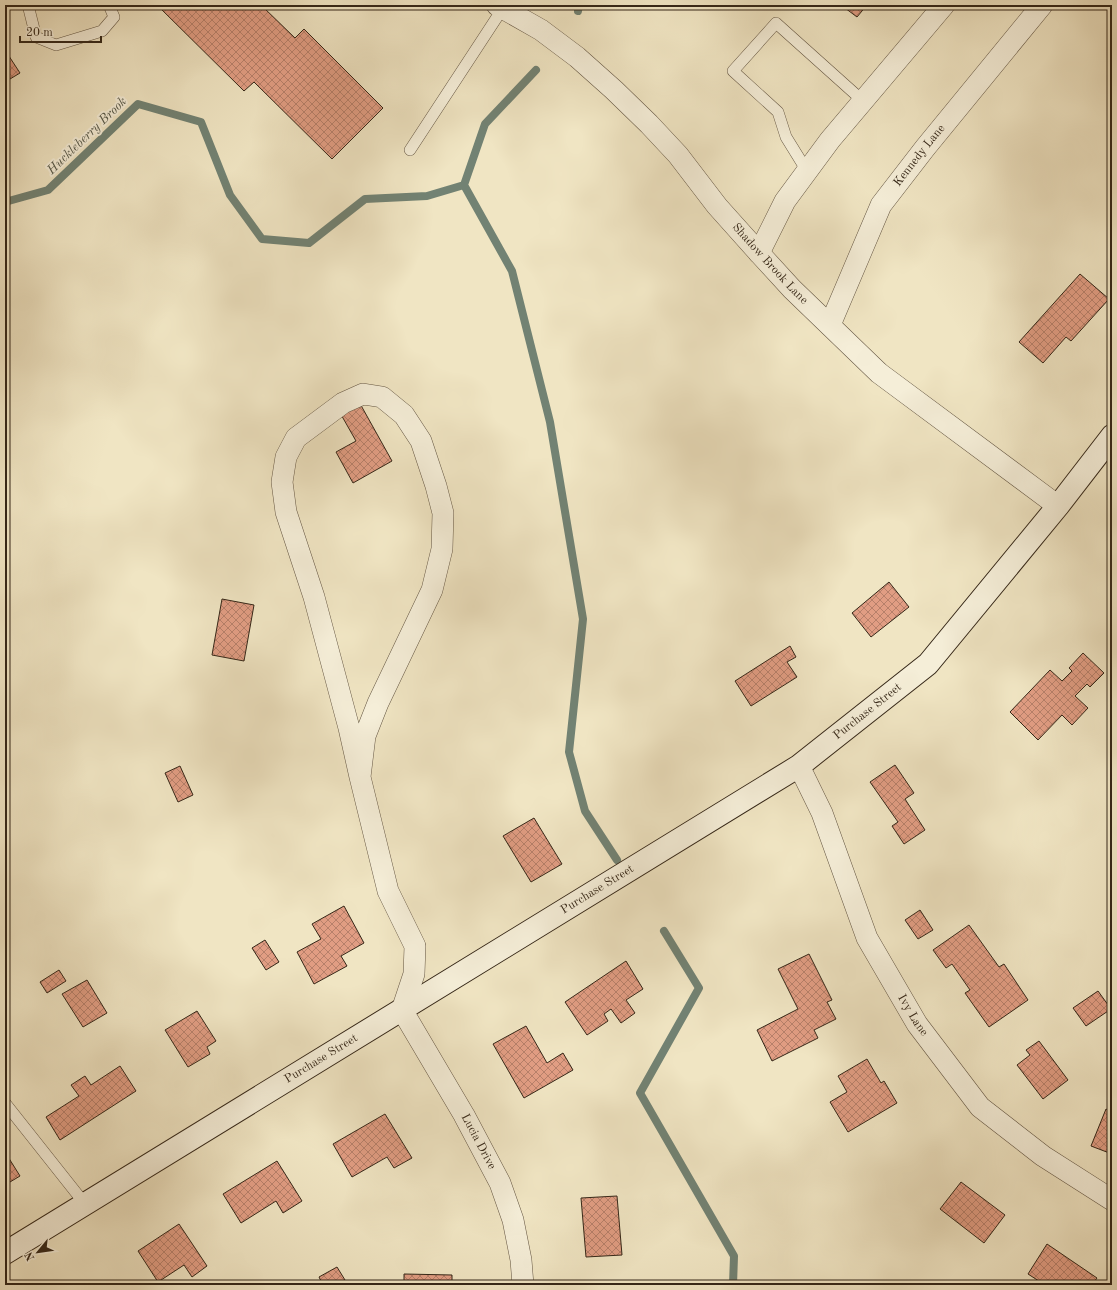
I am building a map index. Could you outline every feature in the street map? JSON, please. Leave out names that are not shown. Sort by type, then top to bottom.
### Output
[{"type":"main road","name":"Purchase Street","points":[[5,1253],[799,766],[928,664],[1058,506],[1112,436]]},
{"type":"street","points":[[759,253],[785,201],[830,140],[944,5]]},
{"type":"street","name":"Kennedy Lane","points":[[830,325],[880,205],[924,148],[1042,5]]},
{"type":"street","name":"Shadow Brook Lane","points":[[500,7],[541,30],[577,57],[614,90],[678,155],[717,206],[792,289],[879,373],[1058,506]]},
{"type":"street","points":[[360,778],[365,736],[378,703],[432,590],[442,549],[443,530],[443,513],[421,441],[404,415],[382,397],[363,394],[343,403],[296,438],[286,457],[282,482],[286,512],[314,597],[349,728],[360,778],[388,891],[415,946],[414,974],[402,1010]]},
{"type":"street","name":"Ivy Lane","points":[[799,766],[822,813],[867,938],[917,1024],[980,1106],[1042,1156],[1112,1200]]},
{"type":"street","name":"Lucia Drive","points":[[402,1010],[464,1115],[500,1183],[513,1220],[521,1260],[523,1285]]},
{"type":"lane","points":[[28,5],[36,37],[56,45],[102,31],[114,17],[109,5]]},
{"type":"lane","points":[[410,150],[500,7]]},
{"type":"lane","points":[[807,171],[786,137],[778,112],[733,71],[776,23],[863,101]]},
{"type":"lane","points":[[5,1103],[85,1204]]},
{"type":"building","points":[[157,5],[261,5],[295,38],[304,29],[383,108],[332,159],[254,82],[244,91]]},
{"type":"building","points":[[841,5],[867,5],[857,17]]},
{"type":"building","points":[[5,50],[20,73],[5,82]]},
{"type":"building","points":[[1080,274],[1109,299],[1071,341],[1066,337],[1043,363],[1019,342]]},
{"type":"building","points":[[358,400],[392,461],[353,483],[336,452],[356,441],[339,411]]},
{"type":"building","points":[[889,582],[909,607],[871,637],[852,613]]},
{"type":"building","points":[[222,599],[254,605],[244,661],[212,655]]},
{"type":"building","points":[[790,646],[796,657],[787,662],[797,677],[751,706],[735,681]]},
{"type":"building","points":[[1083,653],[1104,673],[1090,687],[1087,684],[1075,696],[1088,708],[1072,725],[1062,715],[1038,740],[1010,712],[1050,670],[1062,681],[1072,671],[1069,668]]},
{"type":"building","points":[[895,765],[914,793],[905,799],[925,830],[904,844],[892,826],[898,822],[870,782]]},
{"type":"building","points":[[180,766],[193,795],[178,802],[165,773]]},
{"type":"building","points":[[534,818],[562,864],[531,882],[503,836]]},
{"type":"building","points":[[344,906],[364,943],[341,956],[347,966],[314,984],[297,952],[321,939],[312,924]]},
{"type":"building","points":[[920,910],[933,930],[918,939],[905,920]]},
{"type":"building","points":[[969,925],[999,967],[1004,964],[1028,1000],[989,1027],[965,993],[970,990],[952,964],[946,968],[933,950]]},
{"type":"building","points":[[265,940],[279,962],[266,970],[252,948]]},
{"type":"building","points":[[809,954],[832,1000],[827,1002],[836,1019],[814,1030],[818,1038],[772,1061],[757,1030],[798,1009],[778,969]]},
{"type":"building","points":[[626,961],[643,989],[626,1000],[635,1013],[621,1023],[611,1009],[604,1014],[608,1021],[587,1035],[565,1002]]},
{"type":"building","points":[[59,970],[66,981],[47,993],[40,982]]},
{"type":"building","points":[[87,980],[107,1013],[83,1027],[62,994]]},
{"type":"building","points":[[1098,991],[1111,1009],[1086,1026],[1073,1008]]},
{"type":"building","points":[[197,1011],[216,1041],[207,1047],[210,1054],[188,1067],[165,1030]]},
{"type":"building","points":[[526,1026],[547,1063],[563,1053],[573,1070],[524,1098],[493,1044]]},
{"type":"building","points":[[1039,1041],[1068,1080],[1043,1099],[1017,1065],[1030,1055],[1026,1050]]},
{"type":"building","points":[[867,1059],[881,1083],[884,1081],[897,1103],[848,1132],[830,1102],[847,1092],[838,1076]]},
{"type":"building","points":[[120,1066],[136,1091],[60,1140],[46,1117],[79,1096],[71,1085],[85,1076],[91,1085]]},
{"type":"building","points":[[1106,1109],[1112,1112],[1112,1154],[1091,1146]]},
{"type":"building","points":[[385,1114],[412,1158],[394,1168],[387,1157],[352,1177],[333,1144]]},
{"type":"building","points":[[5,1152],[20,1176],[5,1185]]},
{"type":"building","points":[[277,1161],[302,1201],[283,1213],[276,1201],[241,1223],[223,1194]]},
{"type":"building","points":[[961,1182],[1005,1215],[984,1243],[940,1209]]},
{"type":"building","points":[[617,1196],[622,1255],[586,1257],[581,1198]]},
{"type":"building","points":[[179,1224],[207,1266],[192,1277],[184,1265],[158,1282],[138,1251]]},
{"type":"building","points":[[1047,1244],[1097,1278],[1094,1282],[1098,1285],[1045,1285],[1028,1274]]},
{"type":"building","points":[[337,1267],[345,1280],[336,1285],[323,1285],[319,1277]]},
{"type":"building","points":[[404,1274],[452,1275],[452,1285],[404,1285]]},
{"type":"waterway","name":"Huckleberry Brook","points":[[578,11],[579,5]]},
{"type":"waterway","name":"Huckleberry Brook","points":[[5,202],[48,190],[138,104],[201,122],[230,195],[262,239],[309,243],[365,199],[427,196],[464,185],[485,124],[536,70]]},
{"type":"waterway","points":[[464,185],[512,271],[550,422],[583,619],[569,752],[585,811],[617,860]]},
{"type":"waterway","points":[[664,931],[699,988],[640,1093],[734,1256],[733,1285]]}]
